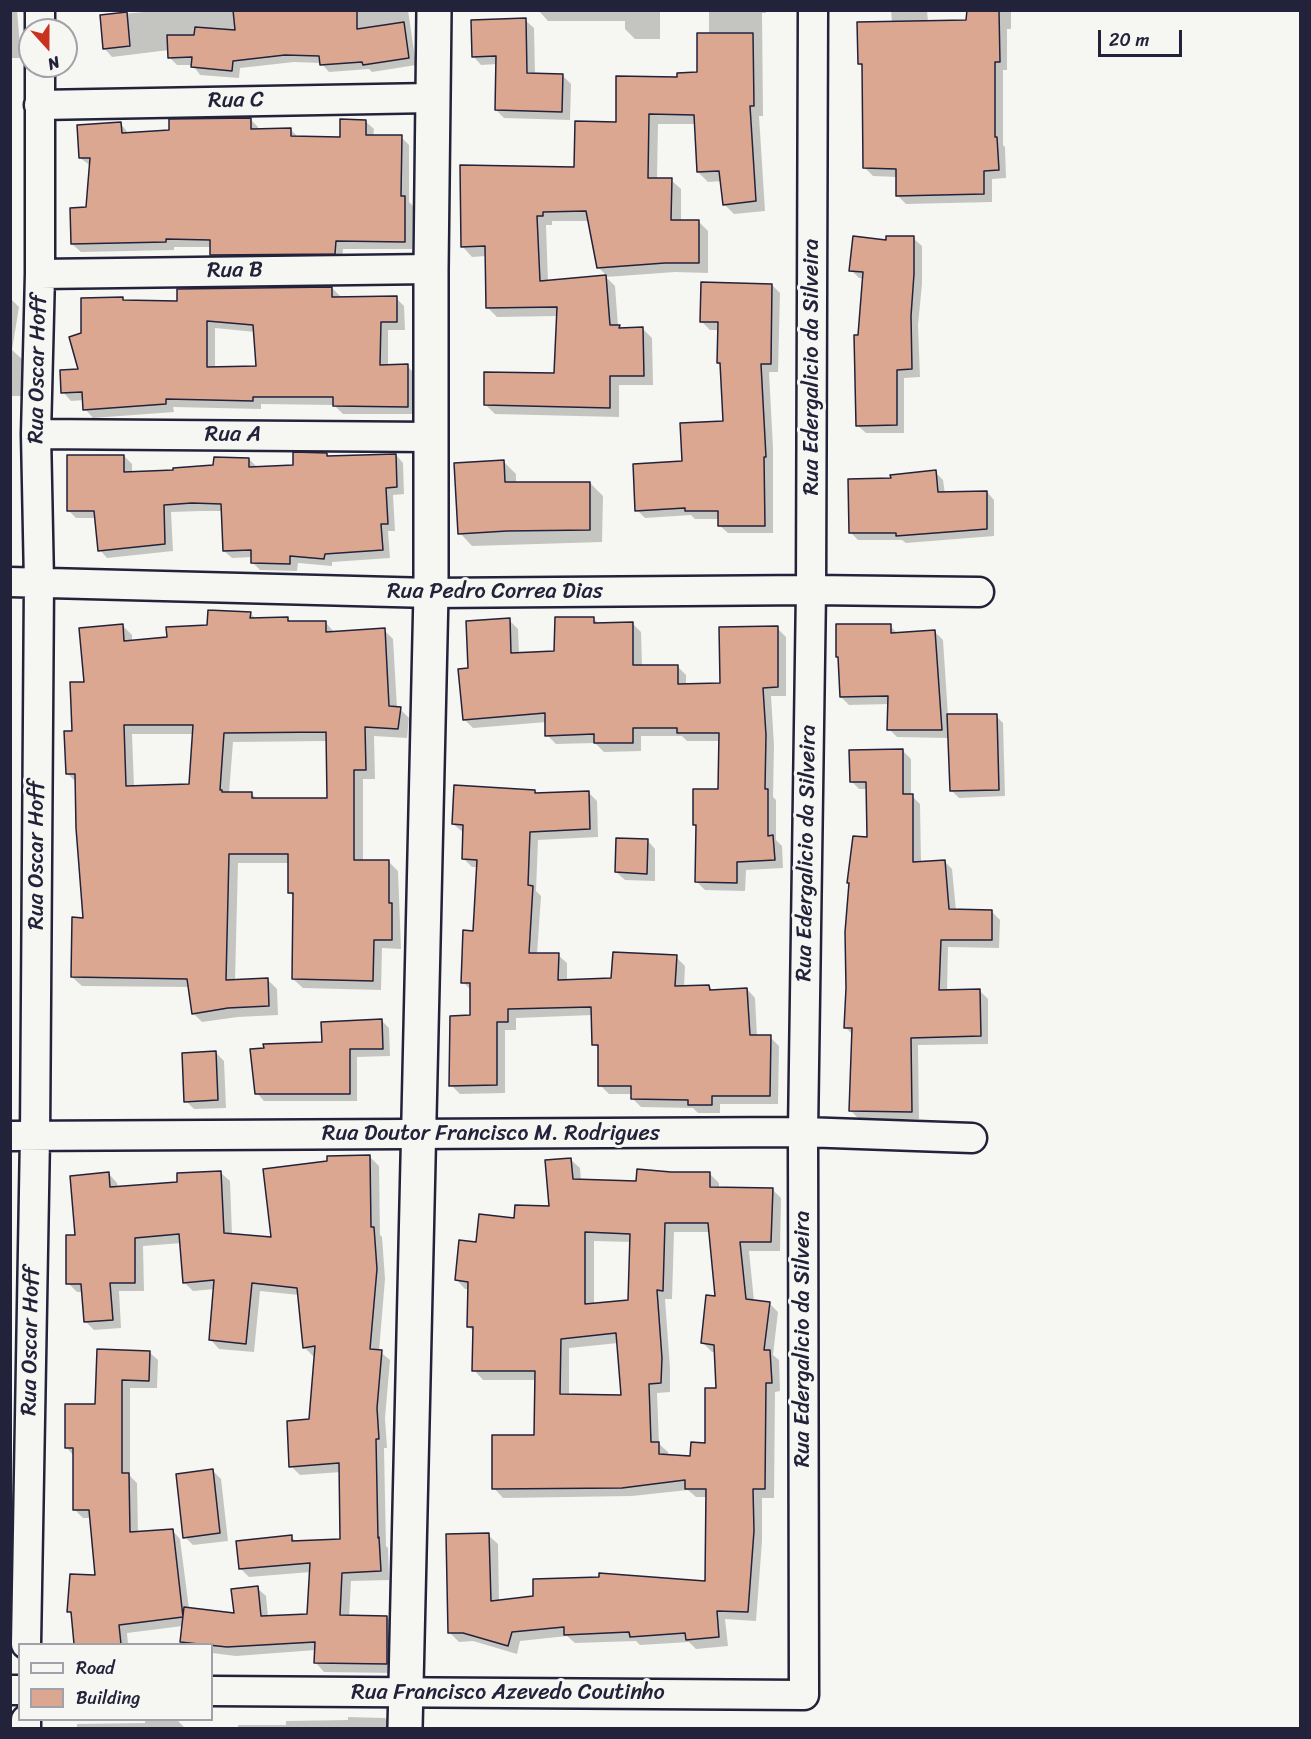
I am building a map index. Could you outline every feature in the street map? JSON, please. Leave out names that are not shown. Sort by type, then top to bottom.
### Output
[{"type":"street","points":[[405,1728],[431,594],[434,10]]},
{"type":"street","name":"Rua Edergalicio da Silveira","points":[[804,1695],[803,1132],[812,590],[813,10]]},
{"type":"street","name":"Rua Oscar Hoff","points":[[27,1643],[23,1136],[39,582],[36,434],[40,274],[40,78]]},
{"type":"street","name":"Rua C","points":[[39,105],[432,98]]},
{"type":"street","name":"Rua B","points":[[40,274],[431,268]]},
{"type":"street","name":"Rua A","points":[[36,434],[431,437]]},
{"type":"street","name":"Rua Pedro Correa Dias","points":[[10,582],[431,594],[812,590],[979,592]]},
{"type":"street","name":"Rua Doutor Francisco M. Rodrigues","points":[[23,1136],[803,1132],[972,1138]]},
{"type":"street","name":"Rua Francisco Azevedo Coutinho","points":[[213,1691],[804,1695]]},
{"type":"building","points":[[233,10],[357,10],[357,29],[404,22],[409,58],[363,65],[362,62],[320,65],[319,56],[285,55],[233,61],[232,71],[191,67],[192,57],[168,58],[167,35],[194,35],[195,27],[235,30]]},
{"type":"building","points":[[967,10],[999,10],[1000,62],[995,62],[995,137],[997,137],[999,170],[984,171],[984,194],[896,196],[896,169],[863,168],[862,64],[858,64],[857,22],[966,20]]},
{"type":"building","points":[[127,12],[130,46],[103,49],[100,15]]},
{"type":"building","points":[[526,18],[527,73],[563,74],[562,112],[495,110],[496,56],[472,57],[471,20]]},
{"type":"building","points":[[697,33],[753,33],[754,106],[750,106],[756,201],[723,205],[719,171],[697,172],[694,115],[649,114],[648,178],[672,178],[671,220],[699,220],[699,263],[597,268],[586,211],[543,212],[543,216],[537,216],[540,281],[606,275],[610,325],[620,325],[619,328],[643,327],[644,376],[610,376],[610,408],[484,405],[484,372],[554,373],[557,307],[486,308],[485,246],[461,247],[460,165],[574,167],[575,121],[616,122],[616,76],[677,77],[677,73],[697,72]]},
{"type":"building","points":[[251,118],[251,129],[291,128],[291,136],[340,137],[340,119],[366,120],[366,135],[402,135],[401,196],[405,196],[405,242],[336,241],[335,254],[210,255],[210,240],[166,239],[166,242],[71,244],[70,208],[86,207],[90,158],[79,158],[77,125],[121,122],[122,133],[169,130],[169,119]]},
{"type":"building","points":[[853,236],[886,240],[886,236],[914,236],[912,369],[897,370],[897,425],[856,426],[854,335],[858,335],[863,272],[849,271]]},
{"type":"building","points":[[701,282],[772,284],[771,364],[761,364],[766,457],[764,457],[765,526],[718,526],[718,511],[685,511],[685,508],[635,511],[633,464],[682,461],[680,423],[723,421],[720,363],[717,363],[718,322],[700,322]]},
{"type":"building","points":[[332,287],[332,297],[397,296],[397,322],[381,322],[380,365],[408,364],[408,407],[333,406],[333,397],[253,397],[253,401],[166,399],[166,404],[83,410],[82,392],[61,393],[60,370],[78,369],[69,337],[81,333],[81,298],[123,297],[123,300],[177,301],[177,289]],"holes":[[[207,321],[253,325],[256,366],[207,367]]]},
{"type":"building","points":[[293,452],[327,453],[327,456],[396,454],[397,487],[386,488],[388,524],[381,524],[383,550],[325,554],[324,559],[290,556],[290,564],[251,563],[251,550],[223,551],[221,504],[192,503],[164,505],[165,544],[98,551],[94,511],[67,511],[67,455],[124,455],[124,472],[173,470],[173,468],[213,465],[214,457],[249,458],[249,467],[293,465]]},
{"type":"building","points":[[504,460],[505,482],[590,482],[590,530],[458,534],[454,463]]},
{"type":"building","points":[[936,470],[938,492],[987,491],[987,529],[896,536],[896,533],[849,533],[848,479],[891,478],[890,475]]},
{"type":"building","points":[[208,610],[251,612],[250,618],[288,617],[288,621],[326,621],[326,632],[385,628],[389,706],[401,707],[398,729],[365,727],[366,770],[354,770],[354,860],[389,860],[392,940],[374,940],[373,981],[292,979],[293,893],[288,893],[288,854],[229,854],[226,980],[268,978],[269,1006],[228,1008],[192,1014],[187,979],[71,977],[72,917],[83,918],[76,828],[75,774],[66,774],[64,731],[72,731],[70,682],[84,682],[79,628],[123,624],[124,641],[167,637],[166,627],[207,625]],"holes":[[[124,725],[193,725],[189,784],[126,786]],[[326,732],[327,798],[252,798],[252,792],[222,792],[220,790],[224,733]]]},
{"type":"building","points":[[555,617],[594,617],[594,623],[633,622],[633,665],[678,665],[678,684],[720,683],[719,627],[778,626],[778,687],[763,688],[768,836],[773,835],[775,860],[737,862],[737,883],[695,882],[696,825],[693,825],[693,789],[718,789],[719,733],[677,733],[677,728],[633,728],[633,743],[594,743],[594,734],[545,736],[545,713],[463,720],[458,669],[468,668],[466,621],[510,618],[511,653],[554,651]]},
{"type":"building","points":[[836,624],[891,624],[891,633],[935,630],[942,730],[887,730],[888,696],[840,697],[838,657],[836,657]]},
{"type":"building","points":[[947,714],[997,714],[999,790],[950,791]]},
{"type":"building","points":[[903,749],[903,794],[913,794],[913,862],[945,860],[949,909],[992,910],[992,940],[941,940],[939,990],[980,989],[981,1036],[911,1038],[912,1112],[849,1111],[852,1028],[844,1028],[845,932],[849,883],[847,883],[853,836],[867,837],[866,782],[850,782],[849,750]]},
{"type":"building","points":[[454,785],[535,790],[535,793],[589,791],[590,829],[530,832],[528,885],[533,886],[529,953],[559,953],[558,980],[611,978],[613,952],[677,955],[675,986],[709,985],[710,990],[747,988],[750,1035],[771,1035],[770,1096],[712,1096],[712,1105],[688,1105],[688,1100],[631,1099],[631,1086],[598,1086],[598,1045],[592,1045],[591,1007],[508,1009],[508,1022],[497,1022],[497,1085],[449,1086],[450,1016],[470,1015],[470,983],[461,983],[463,930],[473,931],[477,860],[462,859],[463,825],[452,824]]},
{"type":"building","points":[[616,838],[648,839],[647,874],[615,872]]},
{"type":"building","points":[[382,1019],[383,1049],[350,1049],[350,1094],[255,1094],[250,1049],[264,1048],[263,1044],[322,1042],[321,1022]]},
{"type":"building","points":[[216,1051],[218,1100],[184,1102],[182,1053]]},
{"type":"building","points":[[370,1155],[371,1227],[374,1227],[377,1269],[370,1349],[382,1350],[377,1408],[379,1439],[376,1439],[381,1571],[342,1573],[340,1615],[387,1616],[387,1664],[314,1663],[315,1642],[227,1647],[213,1646],[213,1643],[180,1642],[184,1607],[234,1613],[231,1589],[258,1586],[261,1616],[307,1614],[310,1563],[239,1569],[236,1541],[292,1535],[292,1541],[340,1539],[339,1463],[289,1467],[287,1421],[309,1419],[315,1346],[303,1348],[297,1288],[252,1283],[246,1344],[209,1340],[214,1280],[183,1283],[179,1234],[135,1238],[135,1283],[110,1283],[113,1320],[84,1322],[81,1284],[66,1284],[66,1235],[75,1235],[70,1176],[109,1172],[110,1187],[177,1182],[177,1173],[221,1171],[224,1233],[271,1237],[263,1169],[327,1161],[327,1156]]},
{"type":"building","points":[[571,1158],[573,1179],[636,1181],[637,1169],[710,1172],[710,1187],[773,1188],[771,1242],[740,1242],[746,1299],[770,1302],[764,1350],[770,1350],[772,1383],[766,1383],[765,1489],[753,1489],[754,1531],[748,1612],[717,1611],[719,1637],[686,1640],[685,1633],[630,1637],[629,1632],[564,1635],[564,1627],[512,1632],[508,1646],[463,1633],[448,1633],[446,1534],[489,1533],[491,1601],[533,1596],[533,1579],[599,1577],[599,1573],[705,1581],[706,1489],[685,1489],[685,1480],[622,1488],[492,1489],[492,1435],[534,1435],[535,1371],[472,1371],[473,1327],[467,1327],[468,1282],[455,1280],[459,1240],[476,1242],[479,1214],[514,1218],[515,1205],[549,1206],[545,1160]],"holes":[[[665,1223],[708,1223],[715,1296],[706,1295],[701,1343],[714,1345],[716,1388],[705,1388],[705,1443],[691,1442],[690,1456],[659,1454],[659,1442],[651,1442],[649,1384],[661,1383],[662,1358],[657,1290],[663,1291]],[[585,1232],[630,1234],[628,1300],[585,1304]],[[616,1333],[621,1395],[560,1394],[561,1339]]]},
{"type":"building","points":[[97,1349],[150,1351],[149,1381],[122,1380],[122,1473],[129,1473],[130,1532],[173,1529],[183,1617],[119,1625],[121,1643],[74,1643],[71,1612],[67,1612],[70,1574],[95,1575],[89,1510],[73,1510],[73,1448],[65,1448],[65,1404],[95,1404]]},
{"type":"building","points":[[213,1469],[220,1533],[183,1538],[176,1474]]}]
